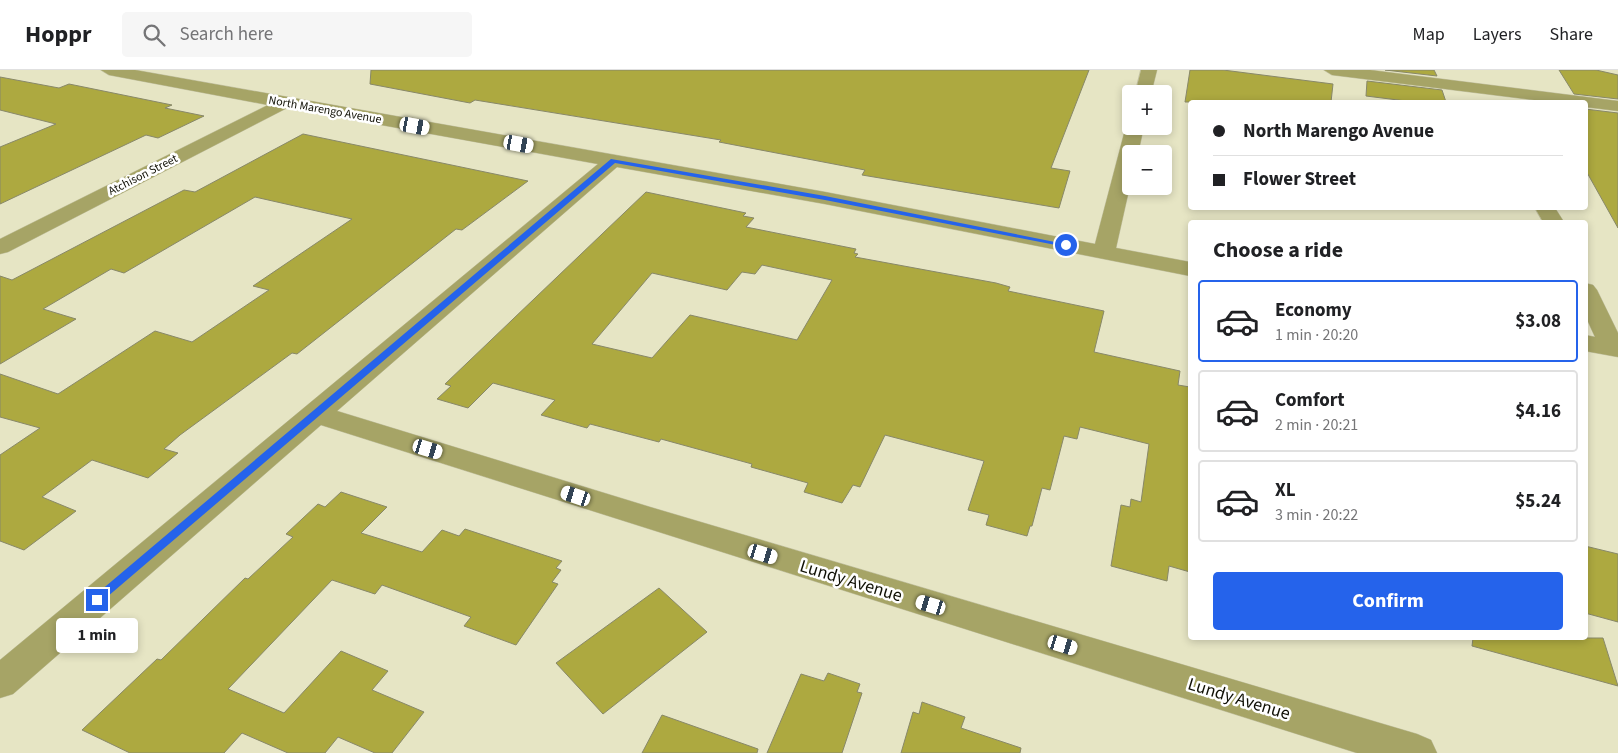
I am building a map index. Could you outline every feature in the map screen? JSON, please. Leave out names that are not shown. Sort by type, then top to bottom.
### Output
[{"type":"street","name":"North Marengo Avenue","points":[[109,70],[825,198],[1188,269]]},
{"type":"street","points":[[1145,85],[1149,70]]},
{"type":"street","points":[[1332,70],[1492,96],[1542,100]]},
{"type":"street","name":"Atchison Street","points":[[0,247],[286,103]]},
{"type":"street","points":[[1588,104],[1618,106]]},
{"type":"street","points":[[1104,252],[1133,135]]},
{"type":"street","points":[[0,682],[613,161]]},
{"type":"street","points":[[1588,296],[1616,349]]},
{"type":"street","points":[[1588,344],[1616,349]]},
{"type":"street","name":"Lundy Avenue","points":[[316,414],[650,519],[1416,753]]},
{"type":"building","points":[[371,70],[1089,70],[1051,168],[1070,171],[1059,208],[862,175],[865,170],[719,142],[721,140],[475,100],[470,103],[370,84]]},
{"type":"building","points":[[1190,70],[1223,70],[1333,84],[1331,100],[1188,100],[1188,102],[1185,102]]},
{"type":"building","points":[[1385,70],[1434,70],[1437,76]]},
{"type":"building","points":[[1559,70],[1596,70],[1618,75],[1618,99],[1574,94]]},
{"type":"building","points":[[0,77],[59,88],[69,84],[172,105],[165,108],[204,116],[158,138],[146,135],[0,204],[0,147],[56,124],[0,110]]},
{"type":"building","points":[[1367,81],[1442,90],[1445,100],[1398,100],[1366,96]]},
{"type":"building","points":[[1588,109],[1618,113],[1618,228],[1588,174]]},
{"type":"building","points":[[303,134],[528,181],[462,230],[456,229],[297,354],[292,353],[180,435],[164,449],[178,453],[148,478],[92,460],[42,497],[76,511],[24,550],[0,541],[0,455],[40,428],[0,417],[0,374],[58,394],[155,331],[192,342],[269,290],[253,286],[352,219],[255,197],[124,273],[111,269],[43,309],[76,319],[0,364],[0,276],[12,280],[184,190],[195,192]]},
{"type":"building","points":[[646,192],[746,213],[743,216],[754,218],[746,227],[856,249],[854,253],[858,254],[855,257],[996,283],[1010,287],[1008,291],[1104,311],[1094,352],[1180,371],[1178,385],[1188,387],[1188,571],[1169,566],[1167,581],[1111,566],[1121,505],[1130,507],[1131,499],[1141,502],[1149,444],[1080,427],[1077,439],[1064,436],[1050,490],[1042,488],[1032,526],[1030,526],[1027,536],[986,525],[989,515],[968,510],[984,461],[885,435],[860,487],[853,485],[842,503],[804,492],[808,483],[751,467],[752,464],[661,439],[659,442],[590,424],[587,428],[541,415],[555,400],[493,383],[468,408],[437,399],[451,386],[445,384]],"holes":[[[762,265],[832,280],[797,340],[690,315],[652,358],[592,344],[652,273],[727,290],[742,272],[755,274]]]},
{"type":"building","points":[[341,492],[387,507],[361,533],[422,552],[442,530],[459,536],[465,529],[562,561],[556,568],[561,570],[552,582],[558,584],[516,645],[464,626],[471,617],[382,585],[375,594],[332,580],[228,689],[284,713],[341,651],[388,671],[372,690],[424,712],[392,753],[375,753],[338,737],[325,753],[288,753],[242,733],[224,753],[130,753],[82,730],[157,659],[161,660],[245,578],[248,579],[293,537],[286,534],[318,504],[325,507]]},
{"type":"building","points":[[1588,547],[1618,554],[1618,622],[1588,614]]},
{"type":"building","points":[[659,588],[707,632],[603,714],[556,663]]},
{"type":"building","points":[[1588,638],[1603,638],[1618,686],[1472,646],[1473,640],[1588,640]]},
{"type":"building","points":[[828,673],[860,684],[857,692],[862,693],[842,753],[767,753],[801,674],[824,681]]},
{"type":"building","points":[[922,702],[965,717],[961,728],[1021,748],[1020,753],[901,753],[913,712],[919,714]]},
{"type":"building","points":[[662,715],[758,749],[757,753],[642,753]]},
{"type":"route","points":[[97,600],[613,161],[825,198],[1066,245]]}]
